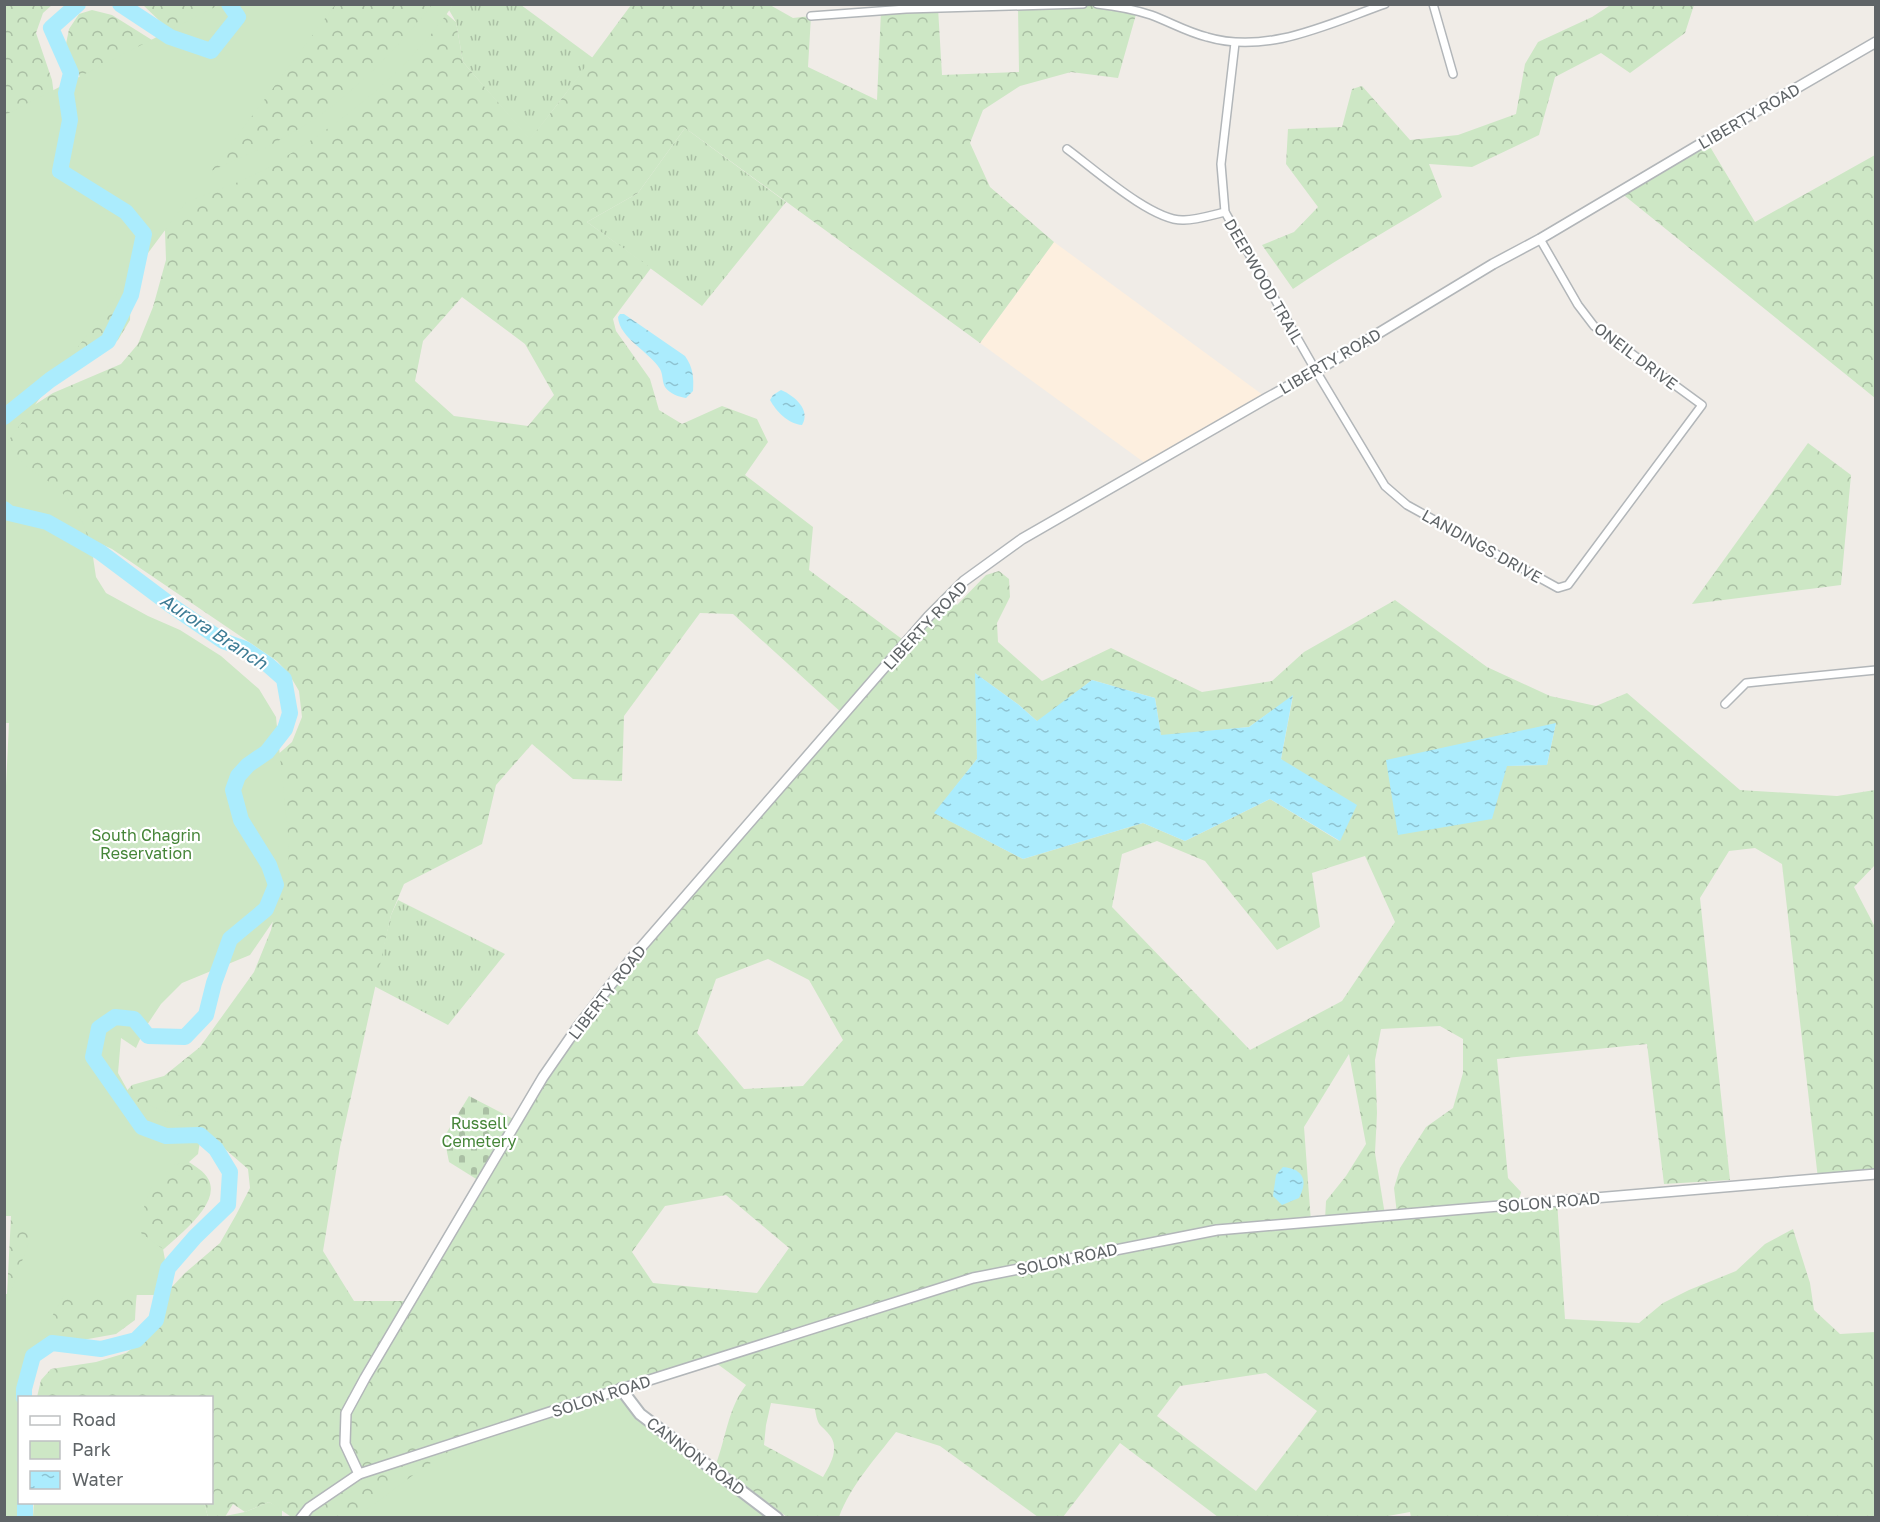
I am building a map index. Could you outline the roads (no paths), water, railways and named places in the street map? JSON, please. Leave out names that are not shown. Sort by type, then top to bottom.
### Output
[{"type":"main road","name":"CANNON ROAD","points":[[621,1389],[640,1414],[777,1518]]},
{"type":"street","points":[[811,16],[906,7],[1083,4]]},
{"type":"street","points":[[1097,4],[1119,6],[1137,11],[1186,31],[1235,43],[1290,38],[1385,4]]},
{"type":"street","points":[[1433,4],[1453,74]]},
{"type":"street","name":"LIBERTY ROAD","points":[[359,1474],[345,1444],[346,1413],[543,1077],[579,1025],[631,959],[929,616],[964,580],[1022,540],[1258,403],[1316,372],[1492,264],[1540,239],[1875,42]]},
{"type":"street","name":"DEEPWOOD TRAIL","points":[[1235,43],[1221,164],[1225,212],[1316,372]]},
{"type":"street","points":[[1067,149],[1149,210],[1166,217],[1183,220],[1225,212]]},
{"type":"street","name":"ONEIL DRIVE","points":[[1540,239],[1578,305],[1594,326],[1701,405]]},
{"type":"street","name":"LANDINGS DRIVE","points":[[1316,372],[1385,486],[1395,495],[1407,505],[1558,588],[1568,585],[1701,405]]},
{"type":"street","points":[[1725,704],[1746,683],[1875,670]]},
{"type":"street","name":"SOLON ROAD","points":[[301,1518],[309,1508],[359,1474],[973,1278],[1217,1230],[1875,1174]]},
{"type":"water","points":[[624,314],[685,356],[691,368],[693,382],[693,391],[686,398],[669,392],[665,387],[661,371],[624,332],[618,317]]},
{"type":"water","points":[[781,390],[796,400],[803,409],[802,425],[783,416],[770,400]]},
{"type":"water","points":[[975,673],[1037,721],[1092,680],[1155,698],[1161,735],[1249,727],[1293,695],[1281,759],[1357,805],[1340,841],[1270,799],[1185,841],[1143,823],[1023,859],[934,813],[977,759]]},
{"type":"water","points":[[1556,723],[1547,765],[1507,766],[1492,819],[1398,835],[1386,760]]},
{"type":"water","points":[[1283,1167],[1300,1173],[1303,1186],[1299,1198],[1282,1205],[1273,1196],[1276,1175]]},
{"type":"waterway","name":"Aurora Branch","points":[[4,417],[50,380],[108,341],[131,295],[144,234],[126,212],[60,171],[70,120],[66,93],[71,73],[51,28],[78,4]]},
{"type":"waterway","name":"Aurora Branch","points":[[120,4],[170,37],[211,51],[238,17],[229,4]]},
{"type":"waterway","name":"Aurora Branch","points":[[4,509],[9,513],[47,522],[100,552],[223,641],[245,649],[267,664],[284,679],[290,713],[285,729],[267,752],[248,765],[238,776],[233,790],[241,820],[269,865],[276,885],[266,909],[230,939],[214,983],[206,1015],[185,1037],[148,1036],[134,1019],[115,1017],[99,1028],[93,1057],[142,1127],[166,1136],[200,1135],[216,1149],[230,1172],[228,1205],[195,1237],[168,1268],[156,1320],[136,1340],[101,1349],[52,1343],[33,1356],[24,1396]]},
{"type":"waterway","name":"Aurora Branch","points":[[25,1504],[25,1518]]},
{"type":"park label","name":"South Chagrin Reservation","points":[[146,844]]},
{"type":"park label","name":"Russell Cemetery","points":[[479,1132]]}]
